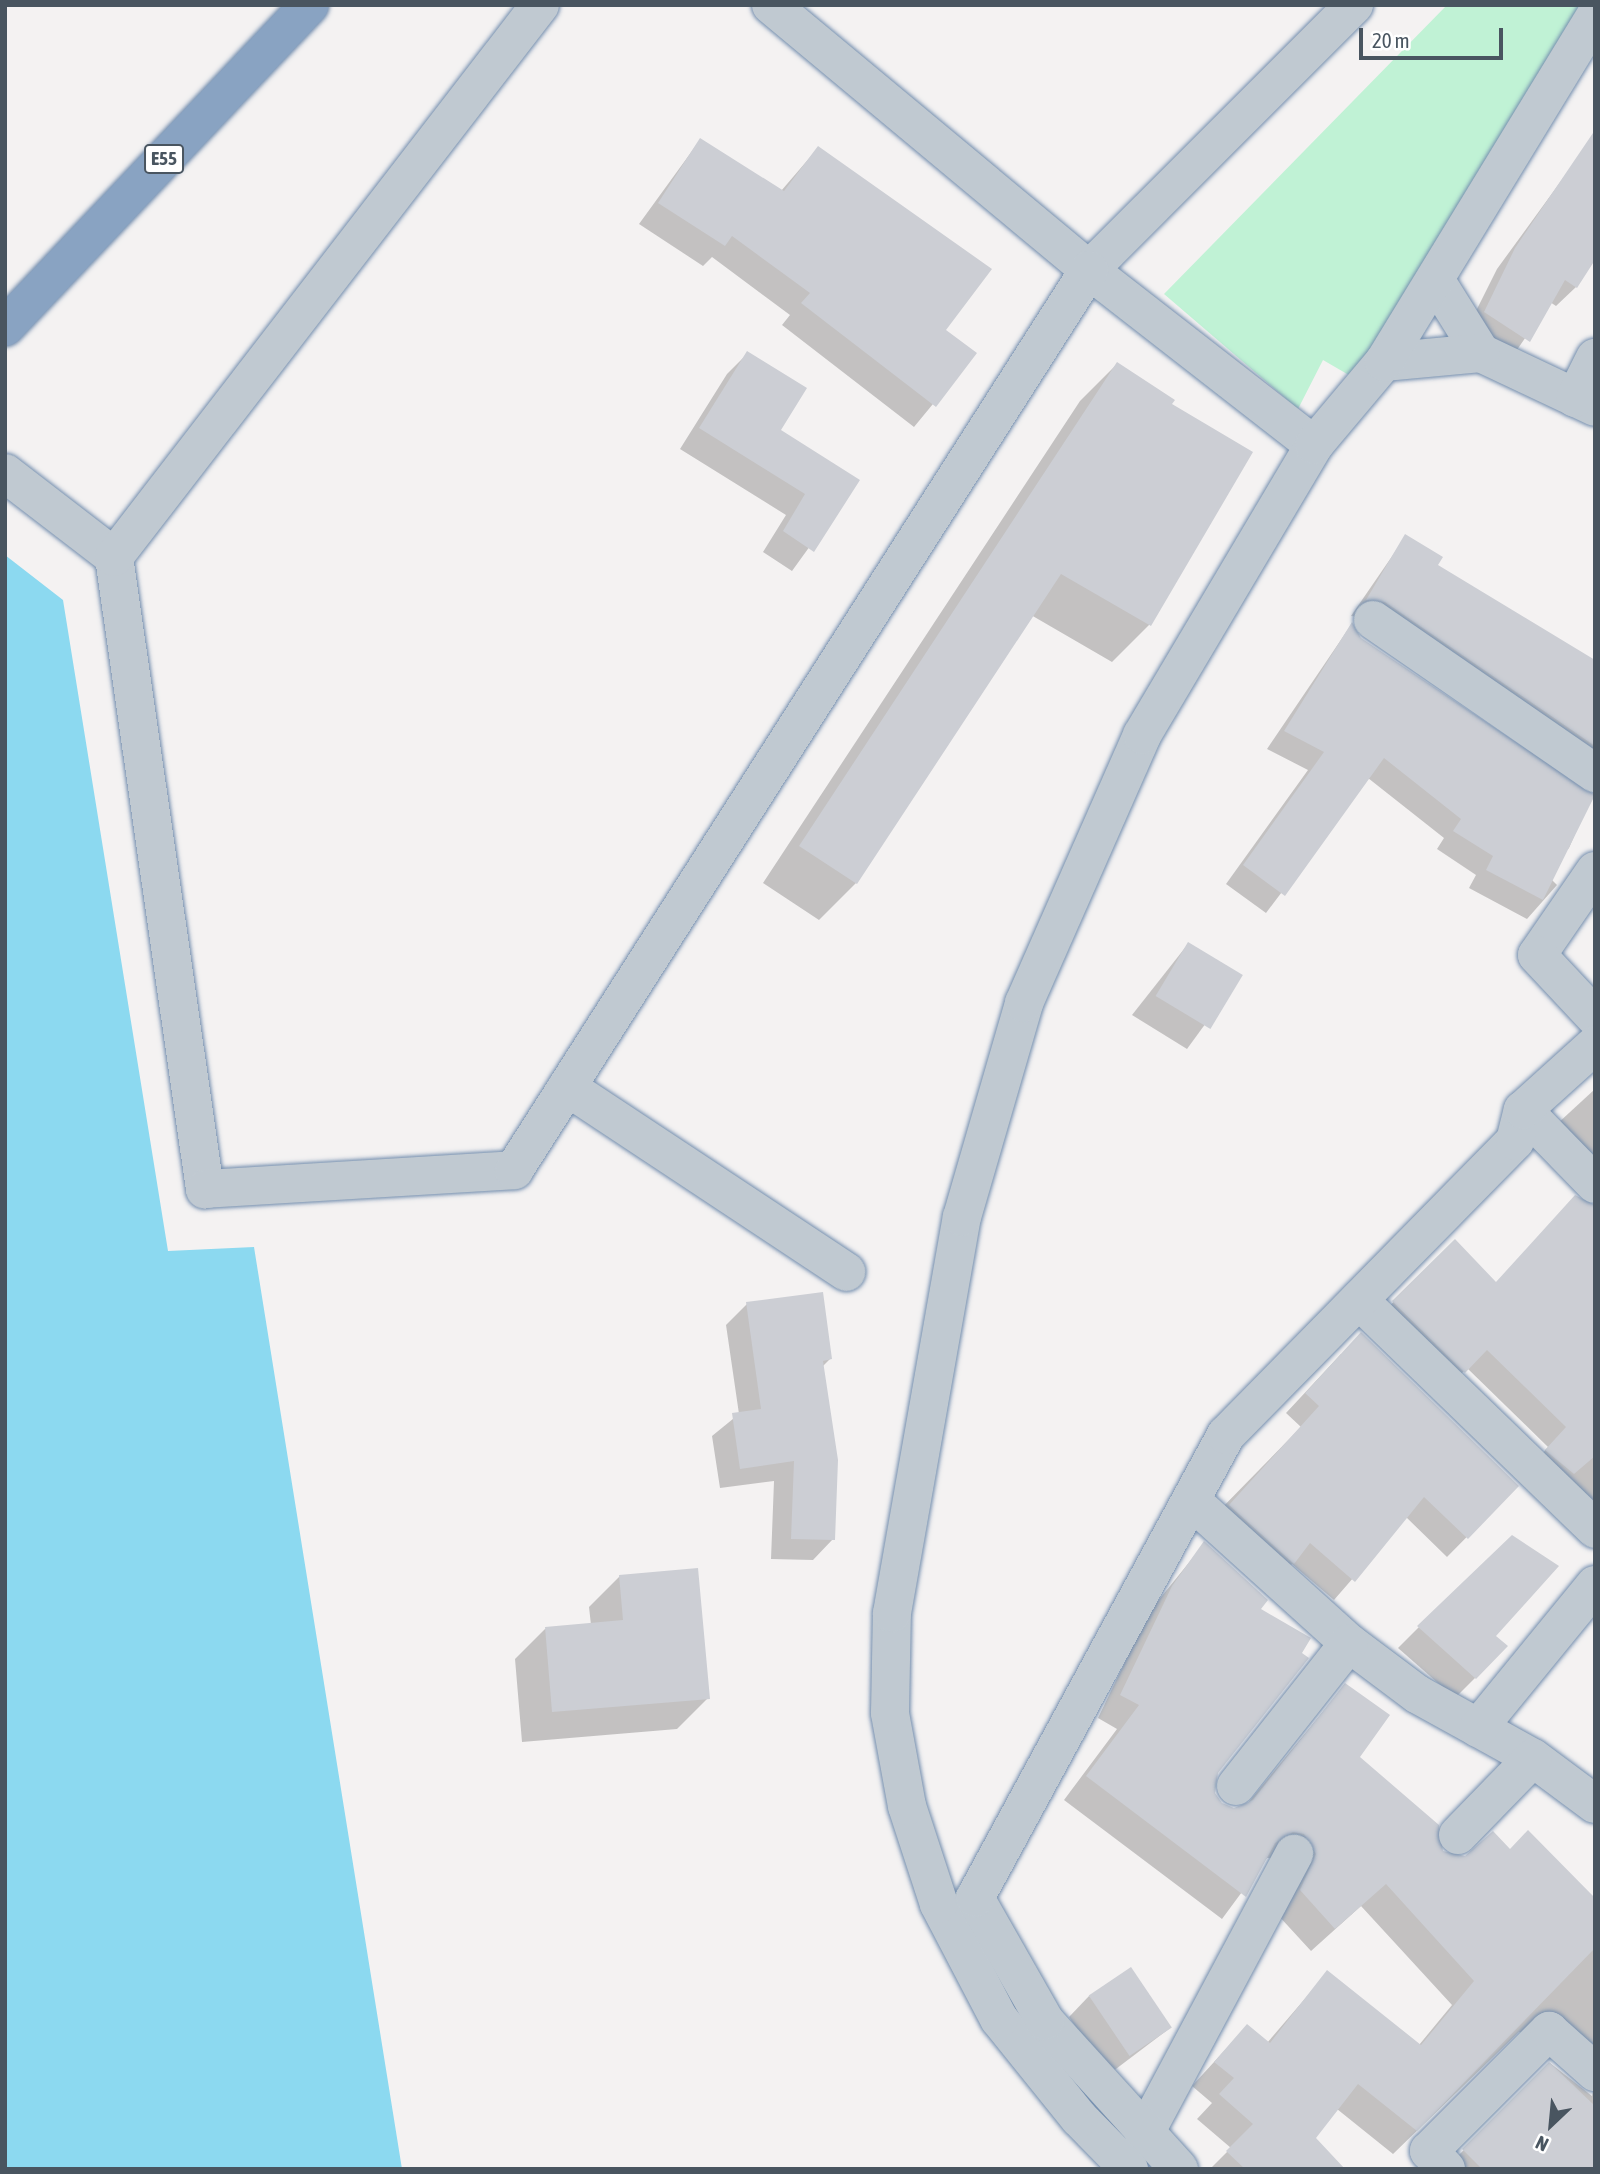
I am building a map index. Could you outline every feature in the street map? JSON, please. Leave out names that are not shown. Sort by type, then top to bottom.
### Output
[{"type":"highway","name":"E55","points":[[5,327],[309,5]]},
{"type":"street","points":[[114,557],[540,5]]},
{"type":"street","points":[[771,5],[1088,270],[1314,445]]},
{"type":"street","points":[[5,473],[114,557],[205,1189],[513,1170],[1088,270],[1354,5]]},
{"type":"street","points":[[1179,2169],[1137,2152],[999,2019],[939,1904],[907,1806],[890,1713],[892,1613],[962,1217],[1024,1003],[1142,735],[1314,445],[1384,362],[1592,25]]},
{"type":"street","points":[[1436,281],[1480,353]]},
{"type":"street","points":[[1384,362],[1480,353],[1585,403],[1595,358]]},
{"type":"street","points":[[1373,620],[1595,773]]},
{"type":"street","points":[[1595,871],[1537,955],[1595,1017]]},
{"type":"street","points":[[1137,2152],[1045,2021],[975,1898],[1194,1503],[1226,1435],[1515,1141],[1523,1110],[1595,1045]]},
{"type":"street","points":[[567,1087],[846,1272]]},
{"type":"street","points":[[1523,1110],[1595,1184]]},
{"type":"street","points":[[1359,1300],[1595,1529]]},
{"type":"street","points":[[1194,1503],[1349,1643],[1417,1694],[1532,1758],[1595,1804]]},
{"type":"street","points":[[1479,1728],[1595,1585]]},
{"type":"street","points":[[1236,1786],[1349,1643]]},
{"type":"street","points":[[1458,1835],[1532,1758]]},
{"type":"street","points":[[1137,2152],[1294,1854]]},
{"type":"street","points":[[1446,2169],[1429,2151],[1549,2031],[1595,2072]]},
{"type":"green space","points":[[1447,5],[1592,5],[1354,378],[1323,360],[1298,409],[1164,294]]},
{"type":"water","points":[[5,555],[63,600],[168,1251],[254,1247],[402,2169],[5,2169]]},
{"type":"building","points":[[1595,130],[1595,260],[1577,288],[1565,280],[1530,342],[1484,312],[1515,248]]},
{"type":"building","points":[[700,138],[784,191],[818,146],[992,269],[946,330],[977,353],[936,407],[801,303],[810,293],[732,236],[725,246],[658,203]]},
{"type":"building","points":[[747,351],[807,388],[781,430],[860,480],[814,552],[783,531],[805,494],[699,428]]},
{"type":"building","points":[[1117,362],[1175,400],[1172,404],[1253,452],[1151,626],[1061,574],[857,884],[799,846]]},
{"type":"building","points":[[1405,534],[1443,557],[1438,565],[1595,660],[1595,746],[1385,602],[1366,600]]},
{"type":"building","points":[[1352,622],[1361,638],[1595,795],[1543,900],[1486,870],[1493,856],[1453,831],[1461,819],[1384,758],[1285,896],[1243,865],[1324,752],[1284,731]]},
{"type":"building","points":[[1188,942],[1243,975],[1210,1029],[1156,996]]},
{"type":"building","points":[[1575,1195],[1595,1205],[1595,1456],[1574,1474],[1545,1450],[1566,1427],[1487,1350],[1465,1373],[1392,1301],[1455,1239],[1496,1282]]},
{"type":"building","points":[[823,1292],[832,1359],[823,1361],[838,1460],[835,1540],[791,1539],[794,1461],[740,1469],[732,1413],[761,1409],[746,1302]]},
{"type":"building","points":[[1361,1332],[1519,1486],[1468,1539],[1424,1497],[1355,1582],[1310,1543],[1294,1564],[1229,1505],[1319,1406],[1305,1393]]},
{"type":"building","points":[[1512,1535],[1559,1566],[1496,1636],[1508,1646],[1476,1679],[1417,1626]]},
{"type":"building","points":[[1204,1541],[1268,1600],[1261,1609],[1311,1638],[1302,1653],[1309,1658],[1218,1773],[1215,1793],[1222,1803],[1234,1808],[1253,1800],[1345,1683],[1390,1715],[1360,1757],[1439,1825],[1443,1851],[1465,1856],[1493,1831],[1510,1849],[1528,1830],[1595,1898],[1595,1948],[1417,2131],[1358,2084],[1316,2138],[1345,2169],[1245,2169],[1226,2151],[1253,2124],[1219,2094],[1234,2078],[1214,2062],[1247,2024],[1270,2043],[1327,1970],[1421,2045],[1474,1981],[1386,1884],[1335,1929],[1300,1890],[1316,1854],[1304,1834],[1293,1832],[1275,1843],[1246,1897],[1086,1776],[1139,1705],[1120,1695],[1172,1586]]},
{"type":"building","points":[[698,1568],[710,1699],[552,1712],[545,1627],[623,1620],[619,1575]]},
{"type":"building","points":[[1131,1967],[1172,2028],[1130,2056],[1089,1996]]},
{"type":"building","points":[[1549,2062],[1595,2106],[1595,2169],[1482,2169],[1462,2149]]}]
